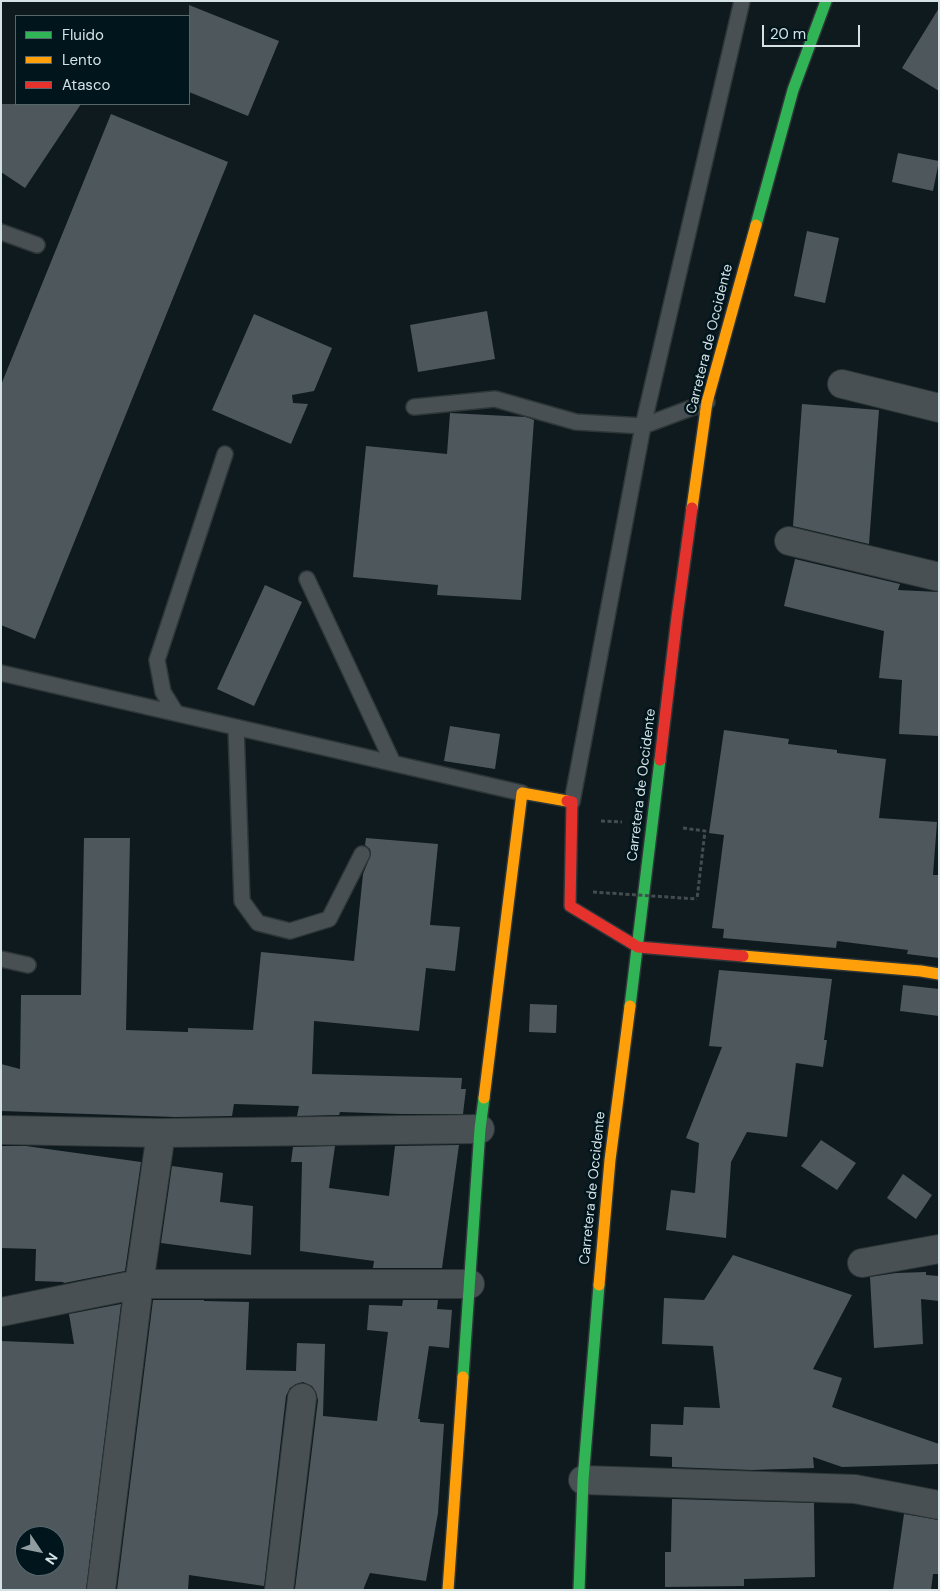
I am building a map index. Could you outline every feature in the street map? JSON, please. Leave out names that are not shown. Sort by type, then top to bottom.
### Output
[{"type":"main road","name":"Carretera de Occidente","points":[[579,1590],[583,1480],[610,1160],[638,947],[677,617],[707,402],[792,90],[826,1]]},
{"type":"main road","points":[[448,1590],[480,1129],[522,793],[572,802],[570,906],[638,947],[939,974]]},
{"type":"street","points":[[842,384],[939,408]]},
{"type":"street","points":[[789,541],[939,577]]},
{"type":"street","points":[[1,1130],[161,1133],[480,1129]]},
{"type":"street","points":[[101,1590],[139,1284],[161,1133]]},
{"type":"street","points":[[862,1264],[939,1249]]},
{"type":"street","points":[[1,1312],[139,1284],[470,1284]]},
{"type":"street","points":[[279,1590],[302,1398]]},
{"type":"street","points":[[583,1480],[855,1489],[939,1505]]},
{"type":"lane","points":[[572,802],[643,426],[742,1]]},
{"type":"lane","points":[[1,232],[37,245]]},
{"type":"lane","points":[[414,407],[495,399],[576,422],[643,426],[707,402]]},
{"type":"lane","points":[[176,713],[163,692],[157,660],[225,454]]},
{"type":"lane","points":[[307,579],[394,763]]},
{"type":"lane","points":[[1,673],[522,793]]},
{"type":"lane","points":[[236,727],[242,900],[258,923],[290,931],[329,919],[362,854]]},
{"type":"lane","points":[[1,959],[28,965]]},
{"type":"path","points":[[593,892],[697,900],[705,831]]},
{"type":"building","points":[[189,5],[279,41],[248,116],[190,92]]},
{"type":"building","points":[[939,8],[939,91],[902,68]]},
{"type":"building","points":[[1,104],[80,105],[25,188],[1,172]]},
{"type":"building","points":[[111,114],[228,162],[35,639],[1,625],[1,385]]},
{"type":"building","points":[[898,153],[939,161],[933,191],[892,182]]},
{"type":"building","points":[[807,231],[839,238],[825,303],[794,296]]},
{"type":"building","points":[[487,311],[495,359],[418,372],[410,325]]},
{"type":"building","points":[[254,314],[332,348],[314,391],[292,395],[293,403],[308,404],[291,444],[212,410]]},
{"type":"building","points":[[802,404],[879,410],[869,544],[793,526]]},
{"type":"building","points":[[450,413],[526,417],[534,420],[521,600],[437,595],[438,585],[353,577],[366,446],[447,454]]},
{"type":"building","points":[[795,559],[900,584],[898,590],[939,592],[939,736],[899,734],[902,680],[879,678],[884,631],[784,606]]},
{"type":"building","points":[[265,585],[302,602],[254,706],[217,689]]},
{"type":"building","points":[[450,726],[500,734],[495,769],[444,761]]},
{"type":"building","points":[[724,730],[789,739],[788,744],[837,750],[837,753],[886,759],[879,818],[937,822],[933,875],[939,875],[939,958],[907,954],[908,950],[837,941],[836,948],[723,938],[724,929],[712,928],[724,835],[709,833]]},
{"type":"building","points":[[84,838],[130,838],[126,1030],[188,1032],[188,1028],[253,1030],[261,952],[354,961],[363,874],[371,854],[370,849],[365,845],[366,838],[438,844],[430,925],[460,927],[455,971],[426,968],[419,1031],[314,1021],[312,1074],[462,1078],[461,1089],[466,1089],[463,1114],[340,1112],[339,1115],[297,1116],[299,1106],[234,1104],[232,1116],[175,1117],[1,1111],[1,1064],[20,1069],[21,995],[81,995]]},
{"type":"building","points":[[719,970],[832,979],[824,1040],[827,1040],[823,1067],[796,1063],[787,1137],[747,1132],[731,1162],[726,1238],[666,1230],[671,1190],[695,1193],[699,1143],[686,1138],[722,1047],[709,1046]]},
{"type":"building","points":[[903,985],[939,989],[939,1016],[900,1011]]},
{"type":"building","points":[[530,1004],[557,1005],[556,1033],[529,1032]]},
{"type":"building","points":[[821,1140],[856,1163],[837,1190],[801,1166]]},
{"type":"building","points":[[459,1145],[442,1268],[373,1268],[374,1261],[300,1251],[302,1162],[291,1162],[293,1147],[335,1146],[329,1188],[389,1196],[395,1146]]},
{"type":"building","points":[[1,1146],[26,1146],[141,1162],[125,1271],[64,1283],[35,1281],[36,1249],[1,1248]]},
{"type":"building","points":[[172,1166],[223,1173],[220,1202],[253,1206],[251,1255],[161,1243]]},
{"type":"building","points":[[903,1174],[932,1195],[916,1219],[887,1198]]},
{"type":"building","points":[[733,1255],[852,1295],[813,1369],[842,1378],[832,1407],[939,1444],[939,1464],[842,1467],[813,1457],[814,1468],[752,1470],[672,1467],[672,1457],[650,1456],[651,1424],[683,1425],[684,1407],[720,1408],[713,1346],[662,1344],[664,1298],[704,1300]]},
{"type":"building","points":[[926,1272],[926,1275],[939,1276],[939,1301],[921,1299],[923,1344],[874,1348],[870,1277],[896,1273]]},
{"type":"building","points":[[153,1300],[249,1302],[246,1370],[296,1371],[297,1343],[325,1344],[323,1416],[377,1421],[388,1332],[367,1330],[369,1305],[402,1306],[403,1300],[438,1300],[437,1309],[452,1310],[449,1348],[429,1346],[418,1419],[420,1419],[420,1422],[444,1424],[438,1513],[426,1581],[370,1573],[363,1590],[295,1589],[318,1400],[312,1386],[303,1382],[290,1388],[286,1396],[264,1586],[189,1575],[188,1590],[117,1590]]},
{"type":"building","points":[[121,1304],[86,1590],[1,1590],[1,1341],[74,1344],[69,1314]]},
{"type":"building","points":[[672,1499],[814,1503],[815,1577],[744,1579],[744,1586],[665,1587],[665,1552],[671,1552]]},
{"type":"building","points":[[904,1514],[939,1520],[939,1574],[933,1574],[931,1590],[893,1590]]},
{"type":"traffic: fast","points":[[756,225],[793,90],[826,1]]},
{"type":"traffic: fast","points":[[630,1006],[660,760]]},
{"type":"traffic: fast","points":[[463,1377],[480,1129],[484,1098]]},
{"type":"traffic: fast","points":[[579,1590],[583,1480],[599,1285]]},
{"type":"traffic: slow","points":[[692,508],[707,402],[756,225]]},
{"type":"traffic: slow","points":[[484,1098],[522,793],[567,801]]},
{"type":"traffic: slow","points":[[743,956],[939,974]]},
{"type":"traffic: slow","points":[[599,1285],[610,1160],[630,1006]]},
{"type":"traffic: slow","points":[[448,1590],[463,1377]]},
{"type":"traffic: jam","points":[[660,760],[692,508]]},
{"type":"traffic: jam","points":[[567,801],[572,802],[570,906],[638,947],[743,956]]}]
